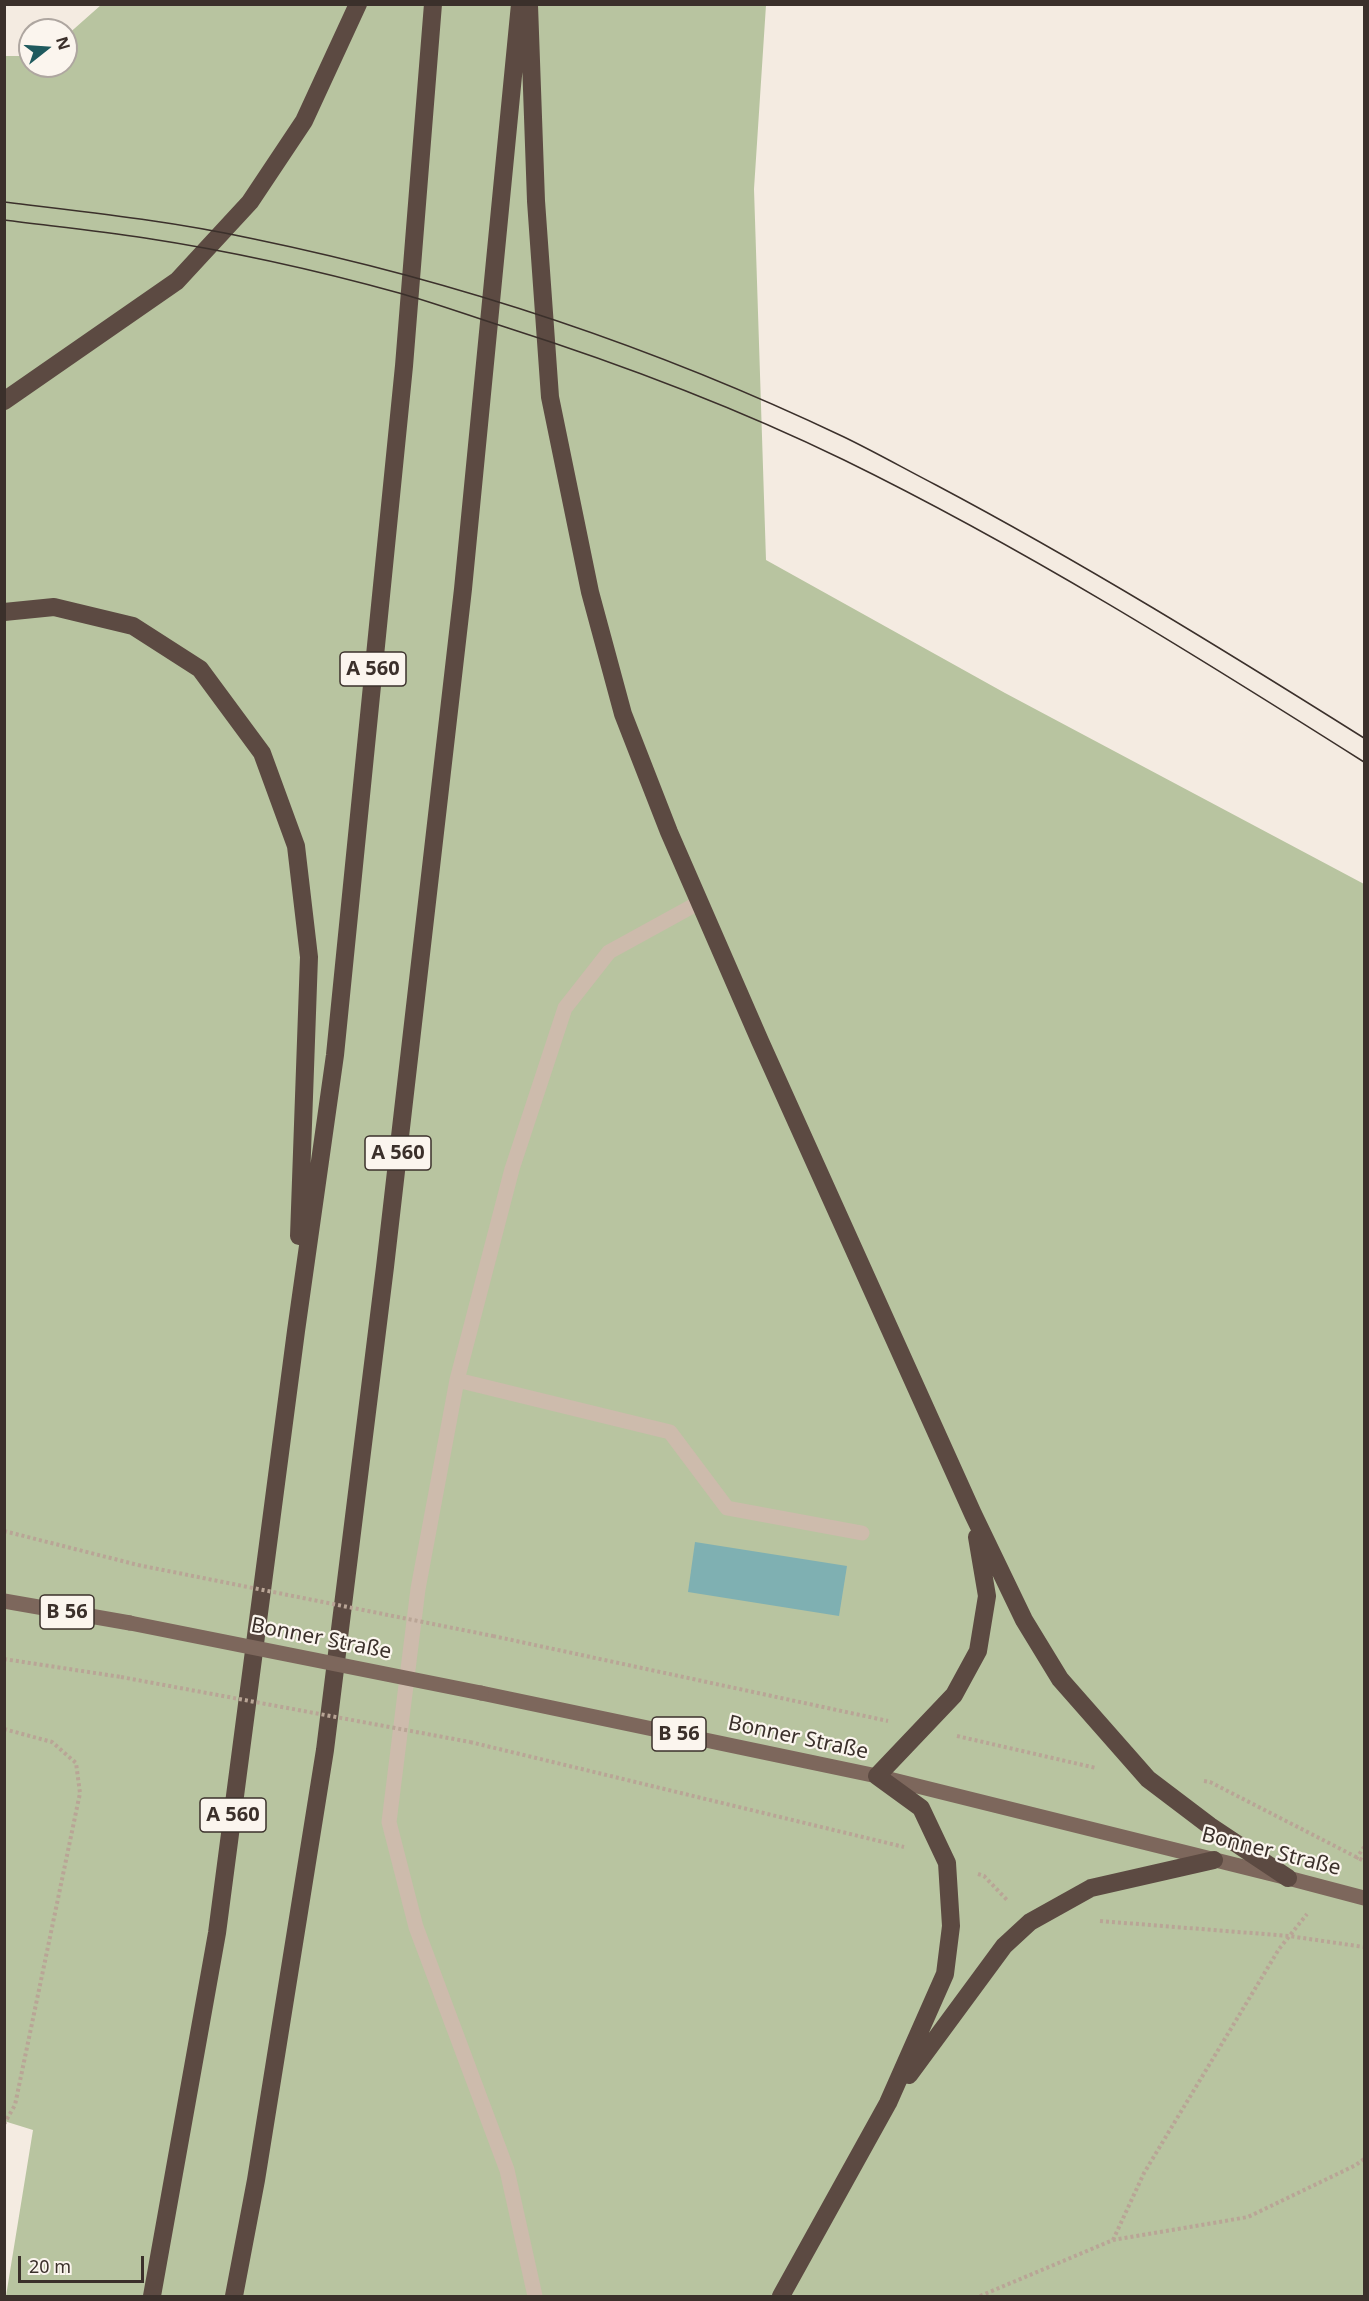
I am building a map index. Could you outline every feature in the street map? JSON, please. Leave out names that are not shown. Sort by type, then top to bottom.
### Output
[{"type":"highway","points":[[4,401],[177,280],[250,202],[304,121],[358,4]]},
{"type":"highway","name":"A 560","points":[[152,2296],[217,1933],[296,1331],[335,1055],[404,366],[433,4]]},
{"type":"highway","name":"A 560","points":[[234,2296],[256,2180],[325,1750],[379,1314],[463,589],[520,4]]},
{"type":"highway","points":[[529,4],[536,201],[550,397],[590,592],[623,714],[669,832],[760,1041],[973,1514],[1030,1630],[1060,1679],[1148,1779],[1210,1826],[1288,1878]]},
{"type":"highway","points":[[4,612],[54,607],[133,626],[200,669],[262,753],[296,846],[309,957],[296,1331]]},
{"type":"highway","points":[[781,2296],[888,2103],[945,1974],[951,1926],[947,1863],[921,1808],[877,1776],[954,1695],[978,1651],[987,1596],[973,1514]]},
{"type":"highway","points":[[888,2103],[1004,1946],[1030,1922],[1091,1888],[1214,1860]]},
{"type":"main road","name":"Bonner Straße","points":[[4,1601],[130,1623],[481,1693],[877,1776],[1365,1898]]},
{"type":"lane","points":[[535,2296],[507,2170],[416,1927],[389,1822],[418,1589],[457,1380],[512,1169],[565,1008],[609,952],[700,902]]},
{"type":"lane","points":[[457,1380],[670,1432],[727,1508],[862,1533]]},
{"type":"path","points":[[4,1531],[138,1565],[493,1636]]},
{"type":"path","points":[[4,1659],[121,1677],[470,1742],[916,1850],[984,1876],[1030,1922]]},
{"type":"path","points":[[4,1729],[52,1742],[76,1763],[80,1793],[15,2105],[4,2124]]},
{"type":"path","points":[[1365,1847],[1356,1858],[1365,1861]]},
{"type":"path","points":[[1091,1924],[1103,1920],[1289,1936],[1365,1947]]},
{"type":"path","points":[[1113,2240],[1144,2173],[1289,1936]]},
{"type":"path","points":[[980,2296],[1113,2240],[1248,2217],[1365,2159]]},
{"type":"green space","points":[[101,5],[766,5],[754,189],[766,560],[1005,693],[1364,884],[1364,2296],[6,2296],[33,2130],[4,2121],[4,56],[18,56],[18,78],[78,78],[78,25]]},
{"type":"water","points":[[695,1542],[847,1566],[839,1616],[688,1592]]},
{"type":"tram line","points":[[4,202],[192,227],[330,256],[406,275],[555,320],[701,374],[844,437],[991,515],[1153,608],[1364,738]]},
{"type":"tram line","points":[[4,220],[177,243],[336,277],[439,305],[592,356],[677,388],[761,422],[844,460],[977,529],[1173,643],[1364,762]]}]
